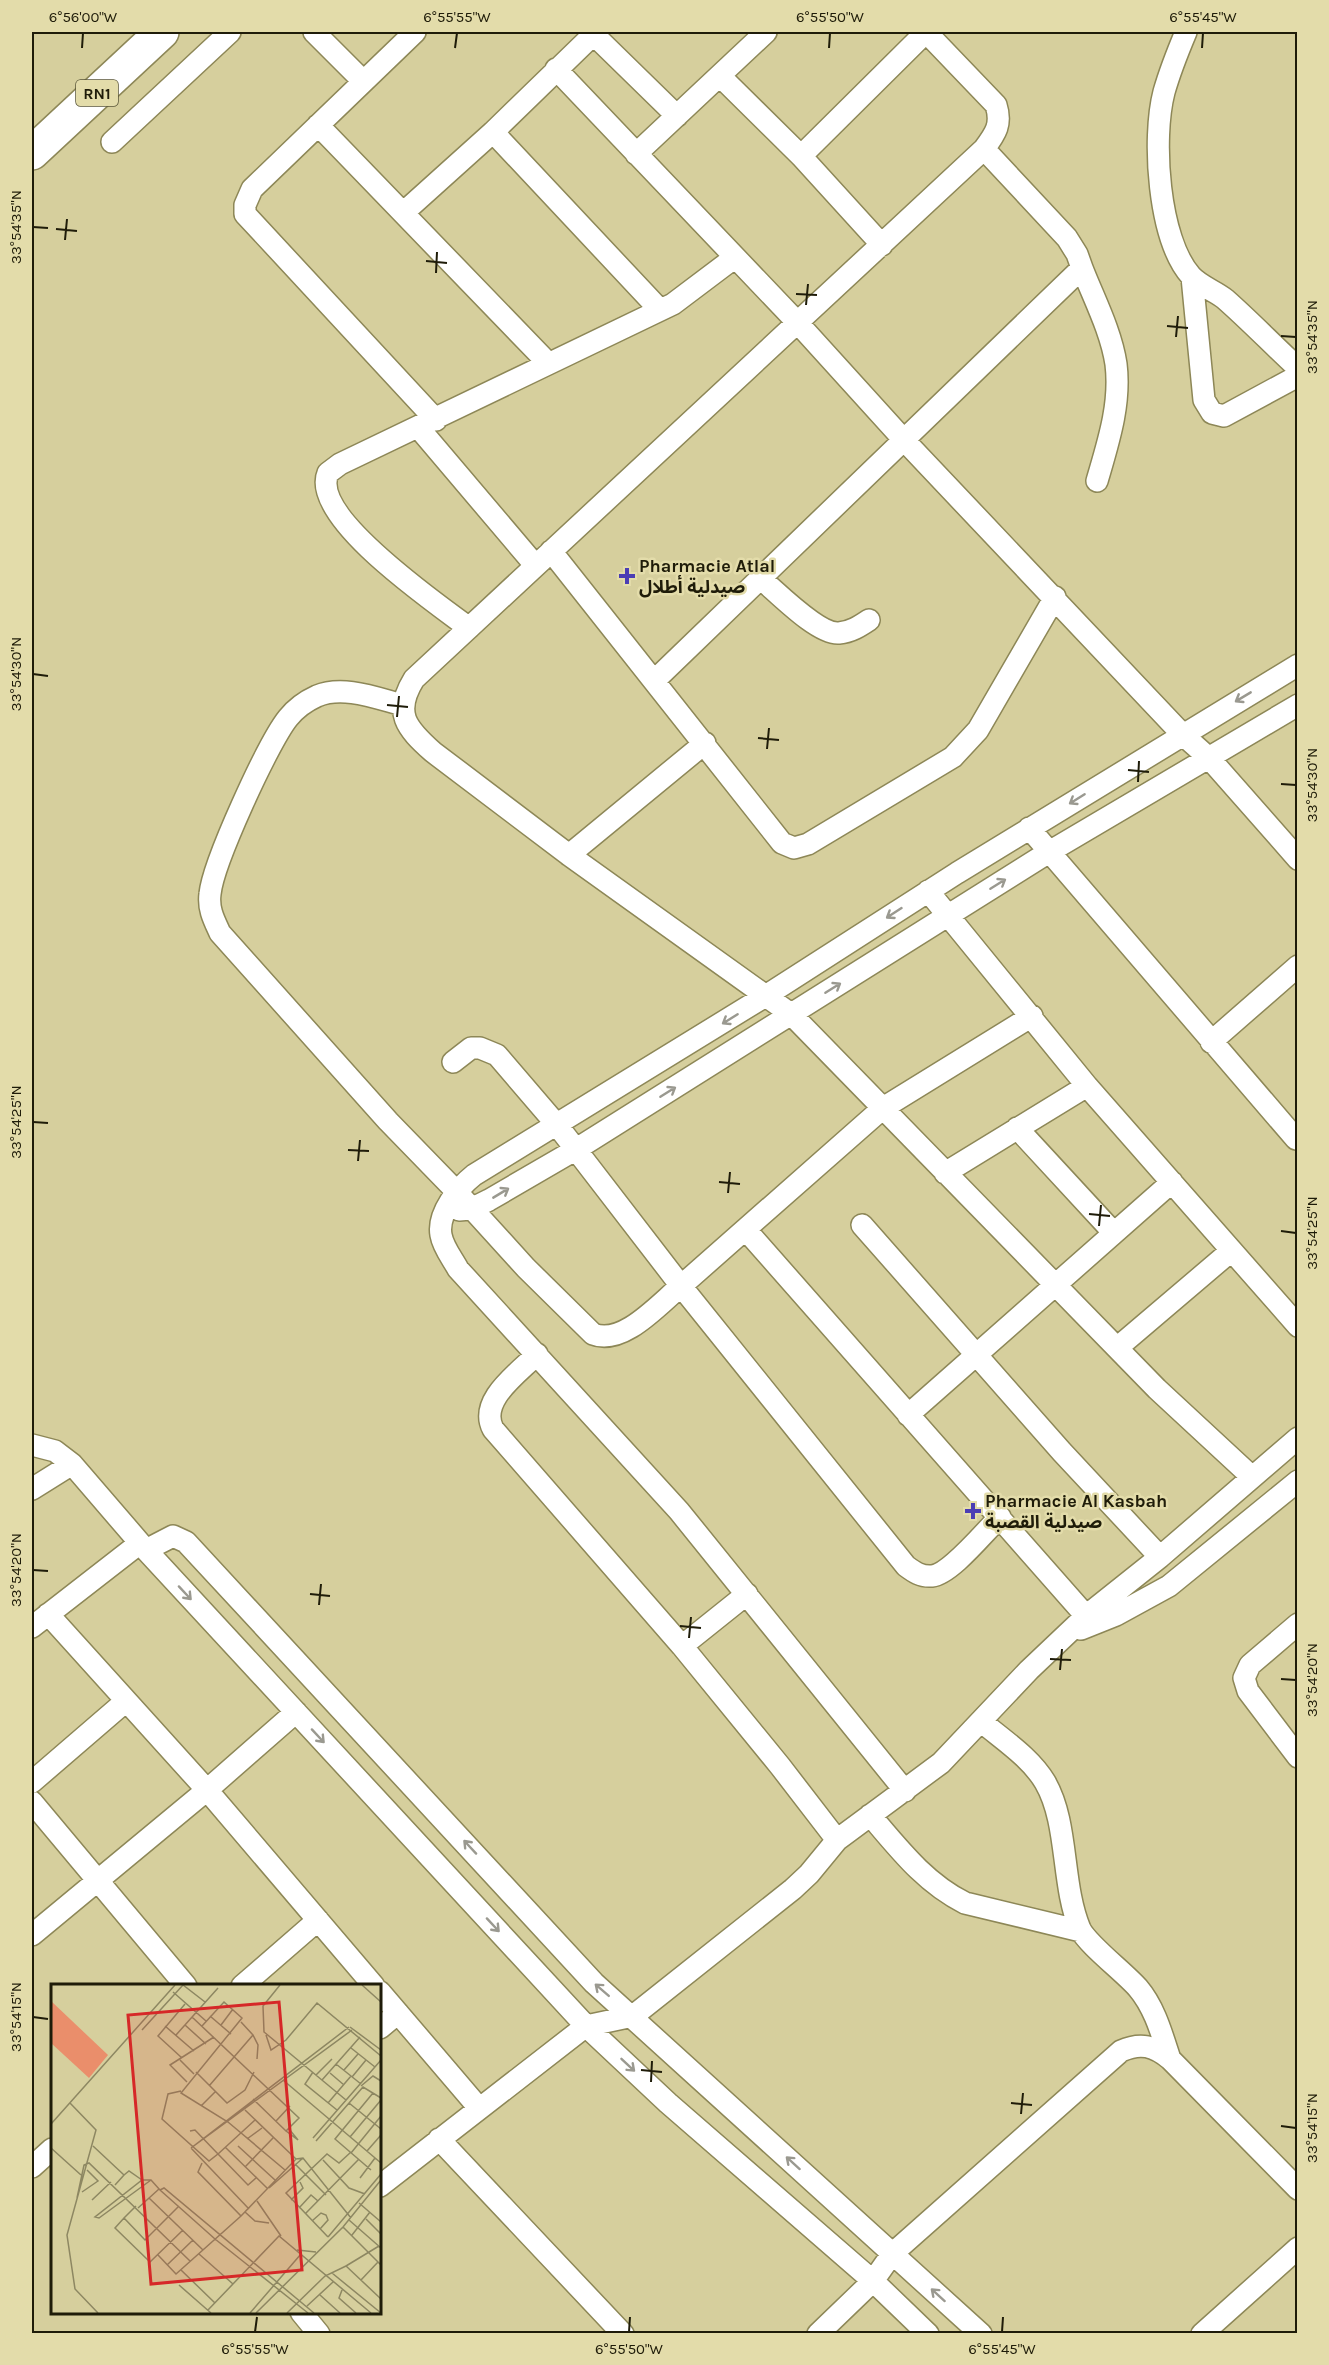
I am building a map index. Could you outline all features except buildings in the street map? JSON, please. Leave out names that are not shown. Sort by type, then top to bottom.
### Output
[{"type":"main road","name":"RN1","points":[[32,153],[162,32]]},
{"type":"street","points":[[112,142],[230,32]]},
{"type":"street","points":[[314,32],[363,81]]},
{"type":"street","points":[[415,32],[252,189],[247,197],[245,214],[543,558],[654,681],[782,843],[794,848],[808,844],[940,766],[965,746],[978,730],[1055,597]]},
{"type":"street","points":[[403,213],[493,132],[593,32],[677,116]]},
{"type":"street","points":[[636,154],[766,32]]},
{"type":"street","points":[[801,156],[926,32],[996,105],[999,121],[997,131],[984,149],[882,245],[796,321],[414,679],[406,692],[403,705],[405,721],[415,736],[569,855],[791,1014],[1117,1348],[1252,1477]]},
{"type":"street","points":[[1186,32],[1164,93],[1159,138],[1159,171],[1169,229],[1179,256],[1192,277],[1224,298],[1298,368]]},
{"type":"street","points":[[556,69],[796,321],[903,439],[1055,597],[1182,734],[1210,759],[1298,860]]},
{"type":"street","points":[[720,76],[801,156],[882,245]]},
{"type":"street","points":[[318,125],[548,363]]},
{"type":"street","points":[[493,132],[660,310]]},
{"type":"street","points":[[984,149],[1067,238],[1077,254],[1109,336],[1116,364],[1117,395],[1112,425],[1096,481]]},
{"type":"street","points":[[469,628],[380,561],[361,542],[337,509],[327,484],[327,477],[332,469],[660,310],[686,296],[734,258]]},
{"type":"street","points":[[654,681],[1082,268]]},
{"type":"street","points":[[1192,277],[1204,400],[1212,413],[1224,416],[1298,376]]},
{"type":"street","points":[[760,578],[824,631],[847,632],[869,620]]},
{"type":"street","points":[[905,1791],[679,1511],[488,1302],[453,1260],[441,1236],[442,1220],[456,1191],[474,1175],[767,995],[1029,828],[1182,734],[1296,668]]},
{"type":"street","points":[[403,705],[354,693],[328,692],[301,705],[288,718],[272,742],[221,856],[210,893],[211,913],[220,933],[388,1121],[584,1327],[602,1338],[610,1338],[627,1331],[884,1108],[1032,1016]]},
{"type":"street","points":[[447,1212],[471,1209],[575,1150],[1049,852],[1298,705]]},
{"type":"street","points":[[569,855],[705,743]]},
{"type":"street","points":[[1029,828],[1211,1042],[1297,1139]]},
{"type":"street","points":[[928,891],[1087,1086],[1298,1326]]},
{"type":"street","points":[[1211,1042],[1298,966]]},
{"type":"street","points":[[453,1062],[471,1048],[489,1051],[496,1055],[557,1125],[681,1286],[906,1566],[916,1574],[932,1576],[948,1568],[999,1517]]},
{"type":"street","points":[[945,1173],[1087,1086]]},
{"type":"street","points":[[1017,1128],[1113,1232]]},
{"type":"street","points":[[908,1415],[977,1357],[1057,1286],[1113,1232],[1172,1182]]},
{"type":"street","points":[[862,1225],[977,1357],[1160,1557]]},
{"type":"street","points":[[746,1230],[1086,1617]]},
{"type":"street","points":[[1117,1348],[1231,1251]]},
{"type":"street","points":[[537,1354],[492,1401],[489,1421],[493,1429],[682,1646],[837,1840]]},
{"type":"street","points":[[381,2185],[585,2025],[633,2016],[793,1889],[809,1874],[837,1840],[941,1763],[1029,1670],[1086,1617],[1160,1557],[1298,1438]]},
{"type":"street","points":[[32,1445],[55,1451],[72,1464],[143,1546],[585,2025],[668,2103],[873,2281],[928,2334]]},
{"type":"street","points":[[32,1489],[72,1464]]},
{"type":"street","points":[[1069,1634],[1116,1615],[1169,1586],[1298,1481]]},
{"type":"street","points":[[372,1984],[207,1790],[126,1701],[40,1620],[143,1546],[169,1537],[180,1537],[594,1983],[981,2334]]},
{"type":"street","points":[[682,1646],[747,1594]]},
{"type":"street","points":[[1293,1743],[1248,1691],[1244,1678],[1250,1665],[1298,1624]]},
{"type":"street","points":[[240,1652],[267,1629]]},
{"type":"street","points":[[32,1782],[126,1701]]},
{"type":"street","points":[[32,1935],[207,1790],[296,1712]]},
{"type":"street","points":[[982,1722],[1021,1755],[1046,1783],[1052,1800],[1072,1900],[1081,1931],[1143,1996],[1155,2016],[1170,2059]]},
{"type":"street","points":[[32,1802],[100,1880],[184,1984]]},
{"type":"street","points":[[870,1815],[906,1858],[949,1895],[965,1903],[1081,1931]]},
{"type":"street","points":[[244,1984],[318,1920]]},
{"type":"street","points":[[381,1993],[479,2108]]},
{"type":"street","points":[[381,2027],[398,2013]]},
{"type":"street","points":[[818,2334],[873,2281],[892,2254],[1121,2051],[1130,2047],[1148,2045],[1170,2059],[1294,2182]]},
{"type":"street","points":[[439,2139],[623,2334]]},
{"type":"street","points":[[32,2167],[51,2150]]},
{"type":"street","points":[[1202,2334],[1298,2248]]},
{"type":"street","points":[[302,2314],[319,2334]]},
{"type":"place","name":"Pharmacie Atlal صيدلية أطلال","points":[[627,576]]},
{"type":"place","name":"Pharmacie Al Kasbah صيدلية القصبة","points":[[973,1511]]}]
